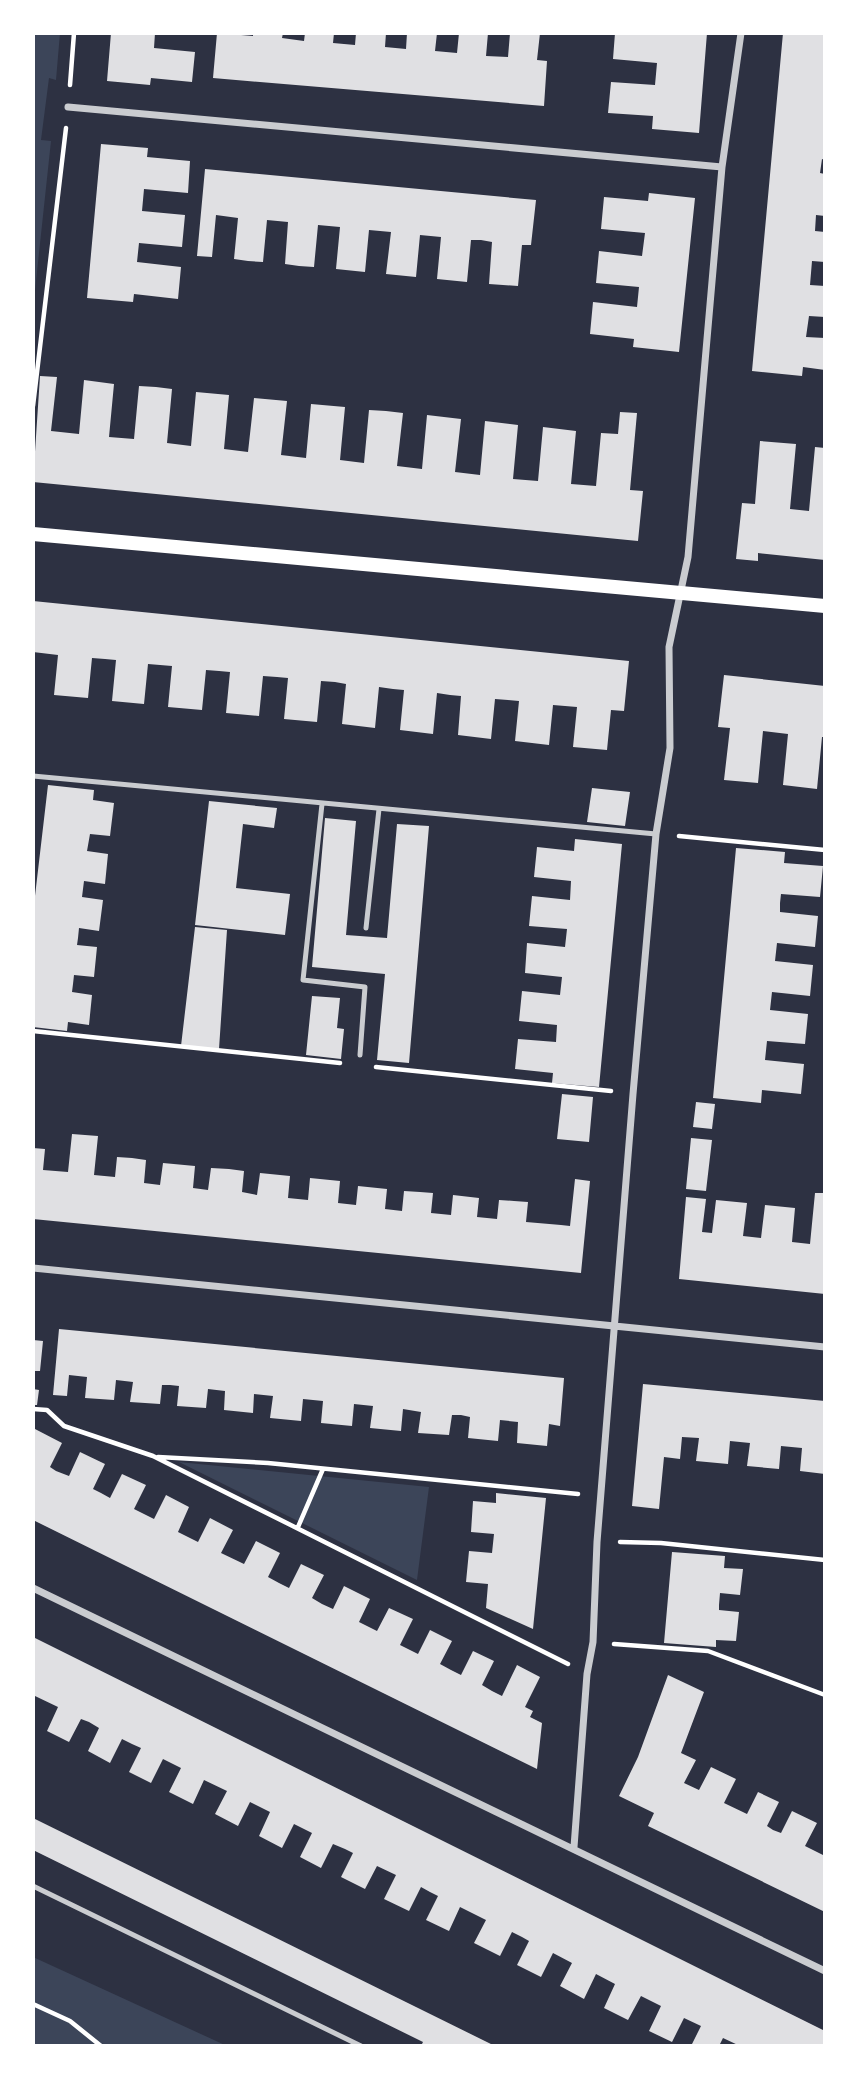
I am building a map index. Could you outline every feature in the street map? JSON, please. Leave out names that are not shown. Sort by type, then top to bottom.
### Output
[{"type":"main road","points":[[33,534],[682,590],[825,606]]},
{"type":"street","points":[[574,1847],[587,1674],[593,1642],[600,1496],[633,1094],[656,834],[670,748],[671,624],[682,590],[722,167],[741,33]]},
{"type":"street","points":[[68,107],[722,167]]},
{"type":"street","points":[[33,1268],[825,1347]]},
{"type":"street","points":[[33,1588],[574,1847],[825,1971]]},
{"type":"lane","points":[[33,776],[656,834]]},
{"type":"lane","points":[[322,804],[303,980],[365,987],[360,1055]]},
{"type":"lane","points":[[366,928],[379,809]]},
{"type":"lane","points":[[33,1886],[361,2046]]},
{"type":"path","points":[[33,405],[68,107],[74,33]]},
{"type":"path","points":[[656,834],[825,850]]},
{"type":"path","points":[[33,1031],[347,1064]]},
{"type":"path","points":[[374,1067],[633,1094]]},
{"type":"path","points":[[33,1409],[47,1410],[64,1426],[153,1457],[298,1527],[587,1674]]},
{"type":"path","points":[[153,1457],[323,1469],[600,1496]]},
{"type":"path","points":[[298,1527],[323,1469]]},
{"type":"path","points":[[597,1542],[662,1543],[825,1560]]},
{"type":"path","points":[[593,1642],[708,1651],[825,1695]]},
{"type":"path","points":[[33,2004],[70,2021],[101,2046]]},
{"type":"shaded area","points":[[33,33],[60,33],[56,80],[49,78],[41,140],[51,141],[33,309]]},
{"type":"shaded area","points":[[179,1462],[429,1487],[417,1580]]},
{"type":"shaded area","points":[[33,1957],[227,2046],[33,2046]]},
{"type":"building","points":[[111,33],[155,33],[154,48],[195,52],[192,82],[151,78],[150,85],[107,81]]},
{"type":"building","points":[[217,33],[253,36],[253,33],[283,33],[282,38],[304,41],[305,33],[334,33],[333,43],[355,45],[356,33],[386,33],[385,47],[406,49],[407,33],[437,33],[435,51],[457,53],[459,33],[488,33],[486,56],[508,57],[510,33],[540,33],[537,60],[547,61],[544,106],[213,78]]},
{"type":"building","points":[[615,33],[707,33],[699,133],[652,129],[653,116],[608,113],[611,82],[655,85],[657,63],[613,59]]},
{"type":"building","points":[[783,33],[825,33],[825,160],[822,159],[820,173],[825,174],[825,216],[816,215],[815,231],[825,232],[825,262],[812,261],[810,285],[825,286],[825,317],[809,316],[806,337],[825,338],[825,370],[803,367],[802,376],[752,371]]},
{"type":"building","points":[[101,144],[148,148],[147,157],[190,161],[188,193],[144,189],[142,211],[185,215],[182,247],[139,243],[137,262],[181,267],[178,299],[134,294],[133,302],[87,298]]},
{"type":"building","points":[[205,169],[536,200],[531,245],[522,245],[518,286],[489,284],[492,242],[481,240],[471,240],[467,282],[437,279],[441,237],[420,235],[416,277],[386,274],[391,232],[369,230],[365,272],[336,269],[340,227],[318,225],[314,267],[285,264],[288,222],[267,220],[263,262],[234,259],[238,218],[216,215],[212,257],[197,256]]},
{"type":"building","points":[[649,193],[695,198],[679,352],[633,347],[634,339],[590,334],[593,302],[637,307],[639,287],[596,283],[599,251],[642,256],[645,233],[601,229],[604,197],[648,201]]},
{"type":"building","points":[[40,376],[57,377],[51,431],[79,434],[84,380],[114,384],[109,437],[134,439],[139,386],[156,387],[172,389],[167,443],[191,446],[196,392],[229,395],[224,449],[248,452],[254,398],[287,401],[281,455],[306,458],[311,404],[345,407],[340,460],[364,463],[369,410],[386,411],[403,413],[397,466],[422,469],[427,415],[461,419],[455,472],[480,475],[485,421],[518,425],[513,479],[538,481],[543,427],[576,431],[571,484],[596,486],[601,433],[618,434],[620,412],[637,413],[630,490],[643,491],[638,541],[33,482]]},
{"type":"building","points":[[760,441],[796,444],[790,509],[809,511],[815,447],[825,448],[825,560],[758,553],[758,561],[736,559],[742,503],[755,504]]},
{"type":"building","points":[[33,601],[629,661],[624,711],[611,710],[607,750],[573,747],[577,707],[553,705],[549,745],[515,741],[519,701],[495,699],[491,739],[458,735],[461,696],[437,693],[433,734],[400,730],[404,690],[379,687],[375,728],[342,724],[346,684],[335,682],[321,681],[317,722],[284,719],[288,678],[263,676],[259,716],[226,713],[230,672],[206,670],[202,710],[168,707],[172,666],[148,664],[144,704],[112,701],[116,660],[92,658],[88,698],[54,695],[58,655],[33,652]]},
{"type":"building","points":[[724,675],[825,686],[825,737],[822,737],[817,789],[783,785],[788,734],[763,731],[758,783],[724,780],[730,728],[718,727]]},
{"type":"building","points":[[48,785],[94,790],[93,800],[114,803],[110,836],[90,834],[87,851],[108,854],[105,884],[84,881],[82,897],[103,900],[99,931],[79,928],[77,945],[97,947],[94,977],[74,975],[72,992],[92,995],[89,1025],[68,1022],[67,1031],[33,1027],[33,913]]},
{"type":"building","points":[[592,788],[630,792],[625,826],[587,822]]},
{"type":"building","points":[[209,801],[277,808],[274,828],[243,824],[236,888],[290,894],[285,935],[195,925]]},
{"type":"building","points":[[325,818],[356,821],[346,935],[387,938],[397,824],[429,826],[409,1063],[377,1060],[385,974],[312,967]]},
{"type":"building","points":[[575,839],[622,844],[599,1087],[552,1083],[553,1073],[515,1069],[518,1039],[556,1042],[557,1025],[519,1021],[522,991],[560,995],[562,977],[525,973],[527,943],[565,947],[567,929],[529,926],[532,896],[570,900],[571,881],[534,877],[537,847],[574,851]]},
{"type":"building","points":[[736,848],[785,852],[784,863],[823,866],[820,897],[781,894],[780,903],[780,912],[818,916],[815,947],[777,943],[775,961],[813,965],[810,996],[772,992],[770,1010],[808,1014],[805,1044],[767,1041],[765,1060],[804,1064],[801,1094],[762,1090],[761,1103],[713,1098]]},
{"type":"building","points":[[195,927],[227,930],[219,1049],[181,1046]]},
{"type":"building","points":[[312,996],[340,998],[337,1028],[344,1029],[341,1059],[306,1055]]},
{"type":"building","points":[[562,1094],[593,1097],[589,1142],[557,1139]]},
{"type":"building","points":[[696,1102],[715,1104],[712,1129],[693,1127]]},
{"type":"building","points":[[72,1134],[98,1136],[94,1175],[115,1177],[117,1157],[146,1160],[144,1183],[160,1185],[163,1163],[195,1166],[193,1188],[208,1190],[211,1168],[229,1169],[244,1171],[242,1192],[257,1195],[260,1173],[290,1176],[288,1198],[308,1200],[310,1178],[340,1181],[338,1203],[356,1205],[358,1186],[387,1189],[385,1209],[402,1211],[404,1191],[433,1193],[431,1213],[451,1215],[453,1195],[479,1198],[477,1217],[497,1219],[499,1200],[528,1202],[526,1222],[570,1226],[575,1179],[590,1181],[581,1273],[33,1219],[33,1148],[45,1149],[43,1170],[68,1172]]},
{"type":"building","points":[[691,1138],[712,1140],[706,1191],[686,1189]]},
{"type":"building","points":[[815,1193],[825,1193],[825,1294],[679,1279],[686,1197],[706,1199],[702,1232],[712,1233],[716,1200],[747,1203],[743,1236],[761,1238],[765,1205],[795,1208],[792,1242],[810,1244]]},
{"type":"building","points":[[59,1329],[564,1378],[560,1426],[549,1424],[547,1446],[517,1443],[518,1422],[500,1420],[498,1441],[468,1438],[470,1417],[461,1415],[452,1415],[449,1435],[418,1433],[421,1412],[403,1409],[401,1431],[370,1428],[373,1406],[354,1404],[352,1426],[321,1423],[323,1401],[303,1399],[301,1421],[270,1418],[273,1396],[254,1394],[253,1413],[224,1410],[225,1391],[208,1389],[206,1408],[177,1406],[179,1386],[170,1385],[162,1385],[160,1404],[130,1402],[133,1382],[116,1380],[114,1400],[85,1398],[87,1377],[69,1375],[67,1396],[53,1395]]},
{"type":"building","points":[[33,1340],[43,1341],[40,1371],[33,1371]]},
{"type":"building","points":[[643,1384],[825,1401],[825,1474],[800,1471],[802,1448],[781,1446],[779,1469],[747,1466],[750,1443],[730,1441],[728,1464],[696,1461],[699,1438],[682,1437],[680,1459],[664,1457],[659,1509],[632,1506]]},
{"type":"building","points":[[33,1389],[39,1390],[37,1405],[33,1405]]},
{"type":"building","points":[[35,1429],[62,1443],[50,1467],[56,1471],[69,1476],[80,1452],[105,1464],[93,1489],[110,1498],[122,1474],[146,1485],[134,1509],[154,1519],[166,1495],[189,1507],[178,1532],[198,1542],[210,1518],[233,1530],[221,1553],[244,1564],[256,1541],[280,1553],[268,1577],[279,1583],[289,1588],[301,1564],[324,1575],[312,1598],[322,1604],[333,1609],[344,1586],[370,1599],[359,1622],[377,1631],[389,1608],[413,1619],[400,1645],[418,1654],[430,1630],[452,1641],[440,1664],[461,1675],[473,1651],[494,1661],[482,1685],[502,1696],[517,1665],[540,1677],[525,1707],[533,1711],[530,1717],[542,1723],[537,1769],[33,1520]]},
{"type":"building","points":[[496,1493],[546,1498],[533,1629],[486,1608],[488,1584],[466,1582],[469,1551],[492,1553],[494,1534],[471,1532],[473,1501],[496,1503]]},
{"type":"building","points":[[672,1552],[725,1556],[724,1568],[743,1569],[740,1595],[720,1593],[719,1610],[739,1612],[736,1641],[716,1640],[716,1647],[664,1643]]},
{"type":"building","points":[[33,1637],[825,2031],[825,2046],[740,2046],[723,2038],[719,2046],[691,2046],[701,2026],[684,2018],[672,2042],[649,2031],[661,2006],[641,1996],[628,2020],[604,2008],[615,1984],[596,1974],[584,1999],[560,1986],[572,1963],[553,1953],[541,1977],[517,1965],[529,1941],[512,1932],[500,1956],[474,1943],[486,1920],[460,1907],[449,1931],[426,1920],[438,1896],[421,1887],[409,1911],[384,1899],[396,1875],[377,1866],[365,1889],[341,1877],[353,1853],[345,1849],[333,1844],[321,1868],[300,1857],[312,1833],[294,1824],[282,1848],[259,1836],[270,1812],[250,1802],[238,1826],[215,1814],[227,1791],[204,1780],[193,1804],[169,1792],[181,1768],[163,1759],[151,1783],[129,1772],[141,1748],[122,1739],[110,1763],[88,1751],[99,1728],[89,1722],[81,1719],[69,1742],[47,1731],[58,1707],[35,1696],[33,1699]]},
{"type":"building","points":[[668,1675],[704,1692],[681,1753],[696,1760],[684,1783],[699,1790],[711,1767],[736,1779],[724,1803],[747,1814],[758,1792],[779,1802],[767,1826],[773,1830],[781,1833],[792,1811],[817,1823],[805,1846],[825,1856],[825,1912],[648,1826],[654,1813],[619,1796],[638,1757]]},
{"type":"building","points":[[33,1818],[495,2046],[421,2046],[423,2042],[33,1850]]}]
